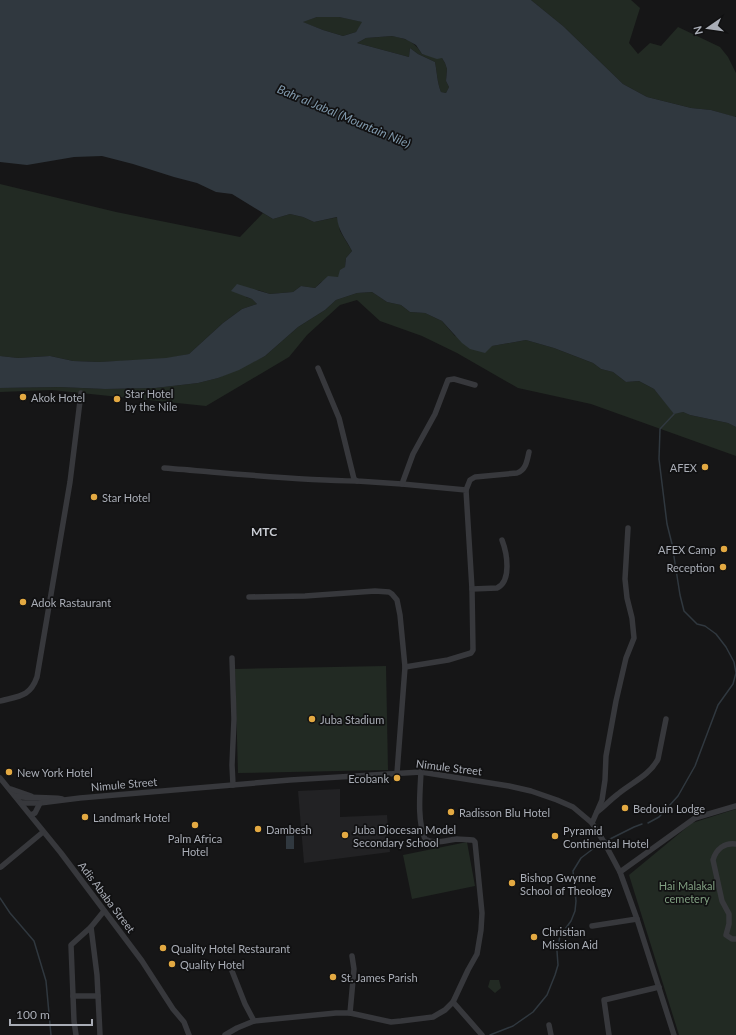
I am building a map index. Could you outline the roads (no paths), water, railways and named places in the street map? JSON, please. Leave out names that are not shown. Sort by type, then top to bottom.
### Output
[{"type":"street","points":[[318,368],[339,418],[353,476],[357,481]]},
{"type":"street","points":[[402,484],[413,454],[436,414],[448,380],[454,379],[475,385]]},
{"type":"street","points":[[0,701],[28,692],[32,688],[37,677],[70,482],[82,393]]},
{"type":"street","points":[[405,667],[448,660],[471,653],[472,589],[466,490],[470,480],[475,477],[517,473],[523,470],[525,468],[529,452]]},
{"type":"street","points":[[164,468],[251,476],[331,481],[357,481],[466,490]]},
{"type":"street","points":[[592,822],[602,800],[606,756],[616,701],[626,658],[634,638],[625,579],[628,528]]},
{"type":"street","points":[[472,589],[497,588],[504,582],[507,561],[502,540]]},
{"type":"street","points":[[249,597],[389,592],[397,600],[400,615],[405,667],[397,773]]},
{"type":"street","points":[[232,658],[234,719],[232,765],[233,785]]},
{"type":"street","points":[[596,812],[622,790],[642,777],[655,764],[658,759],[666,719]]},
{"type":"street","points":[[225,1035],[254,1021],[308,1015],[350,1013],[391,1022],[401,1022],[433,1017],[445,1010],[453,1002],[477,954],[481,930],[482,913],[475,842],[473,840],[456,839],[440,842],[428,841],[425,839],[421,819],[421,772]]},
{"type":"street","name":"Nimule Street","points":[[21,803],[40,803],[233,785],[421,772],[532,791],[557,800],[573,808],[592,822],[604,842],[620,872],[637,919],[674,1035]]},
{"type":"street","name":"Adis Ababa Street","points":[[0,778],[2,784],[16,796],[61,853],[142,961],[173,1009],[184,1022],[189,1035]]},
{"type":"street","points":[[8,788],[34,797]]},
{"type":"street","name":"Nimule Street","points":[[16,796],[25,798],[34,797],[66,800]]},
{"type":"street","points":[[31,815],[35,813],[40,803]]},
{"type":"street","points":[[620,872],[695,818],[736,806]]},
{"type":"street","points":[[1,867],[43,832]]},
{"type":"street","points":[[736,844],[728,844],[722,847],[715,854],[713,860],[722,901],[729,914],[729,924],[726,936],[728,938],[736,939]]},
{"type":"street","points":[[76,1035],[74,1020],[72,943],[91,927],[104,911]]},
{"type":"street","points":[[592,926],[637,919]]},
{"type":"street","points":[[91,927],[98,975],[100,1035]]},
{"type":"street","points":[[350,1013],[354,969],[352,956]]},
{"type":"street","points":[[232,970],[245,1004],[254,1021]]},
{"type":"street","points":[[609,1035],[603,1002],[604,1000],[659,987]]},
{"type":"street","points":[[73,996],[98,996]]},
{"type":"street","points":[[453,1002],[482,1035]]},
{"type":"street","points":[[549,1025],[551,1035]]},
{"type":"water","name":"Bahr al Jabal (Mountain Nile)","points":[[0,0],[531,0],[563,26],[623,84],[647,97],[691,108],[711,110],[736,117],[736,427],[728,423],[690,415],[683,412],[674,414],[654,389],[639,381],[626,382],[613,372],[601,369],[593,363],[554,348],[526,340],[492,346],[485,353],[470,349],[462,343],[442,321],[425,313],[410,312],[401,305],[387,302],[372,292],[357,293],[336,300],[325,310],[298,327],[265,356],[239,370],[218,378],[198,383],[155,388],[0,388],[0,356],[18,358],[50,356],[73,361],[99,362],[166,358],[189,354],[223,323],[242,309],[257,304],[252,299],[231,291],[237,284],[270,294],[293,292],[301,286],[315,288],[328,276],[338,277],[340,270],[345,267],[346,258],[352,251],[341,231],[337,217],[314,222],[303,217],[290,214],[273,219],[232,194],[216,192],[197,183],[102,156],[74,157],[27,165],[0,162]],"holes":[[[317,17],[339,17],[362,22],[356,32],[343,36],[303,22]],[[392,36],[405,39],[416,45],[422,54],[437,59],[442,58],[447,69],[446,81],[449,87],[446,93],[441,92],[435,62],[418,54],[410,48],[409,57],[357,43],[366,38]]]},
{"type":"water","points":[[286,834],[294,834],[294,849],[286,849]]},
{"type":"waterway","points":[[648,823],[659,817],[678,796],[695,766],[718,705],[733,684],[736,673],[734,662],[726,647],[716,634],[705,626],[697,624],[684,611],[680,595],[672,544],[667,524],[659,459],[660,429],[674,414]]},
{"type":"waterway","points":[[606,841],[642,824]]},
{"type":"waterway","points":[[490,1035],[513,1026],[533,1012],[547,995],[558,965],[557,951],[560,936],[571,921],[575,911],[576,901],[573,871],[581,858],[598,845]]},
{"type":"waterway","points":[[0,898],[10,913],[34,941],[46,981],[51,1035]]},
{"type":"place","name":"Akok Hotel","points":[[23,397]]},
{"type":"place","name":"Star Hotel by the Nile","points":[[117,399]]},
{"type":"place","name":"AFEX","points":[[705,467]]},
{"type":"place","name":"Star Hotel","points":[[94,497]]},
{"type":"place","name":"AFEX Camp","points":[[724,549]]},
{"type":"place","name":"Reception","points":[[723,567]]},
{"type":"place","name":"Adok Rastaurant","points":[[23,602]]},
{"type":"place","name":"Juba Stadium","points":[[312,719]]},
{"type":"place","name":"New York Hotel","points":[[9,772]]},
{"type":"place","name":"Ecobank","points":[[397,778]]},
{"type":"place","name":"Bedouin Lodge","points":[[625,808]]},
{"type":"place","name":"Radisson Blu Hotel","points":[[451,812]]},
{"type":"place","name":"Landmark Hotel","points":[[85,817]]},
{"type":"place","name":"Palm Africa Hotel","points":[[195,825]]},
{"type":"place","name":"Dambesh","points":[[258,829]]},
{"type":"place","name":"Juba Diocesan Model Secondary School","points":[[345,835]]},
{"type":"place","name":"Pyramid Continental Hotel","points":[[555,836]]},
{"type":"place","name":"Bishop Gwynne School of Theology","points":[[512,883]]},
{"type":"place","name":"Christian Mission Aid","points":[[534,937]]},
{"type":"place","name":"Quality Hotel Restaurant","points":[[163,948]]},
{"type":"place","name":"Quality Hotel","points":[[172,964]]},
{"type":"place","name":"St. James Parish","points":[[333,977]]},
{"type":"district","name":"MTC","points":[[264,531]]},
{"type":"park label","name":"Hai Malakal cemetery","points":[[687,891]]}]
